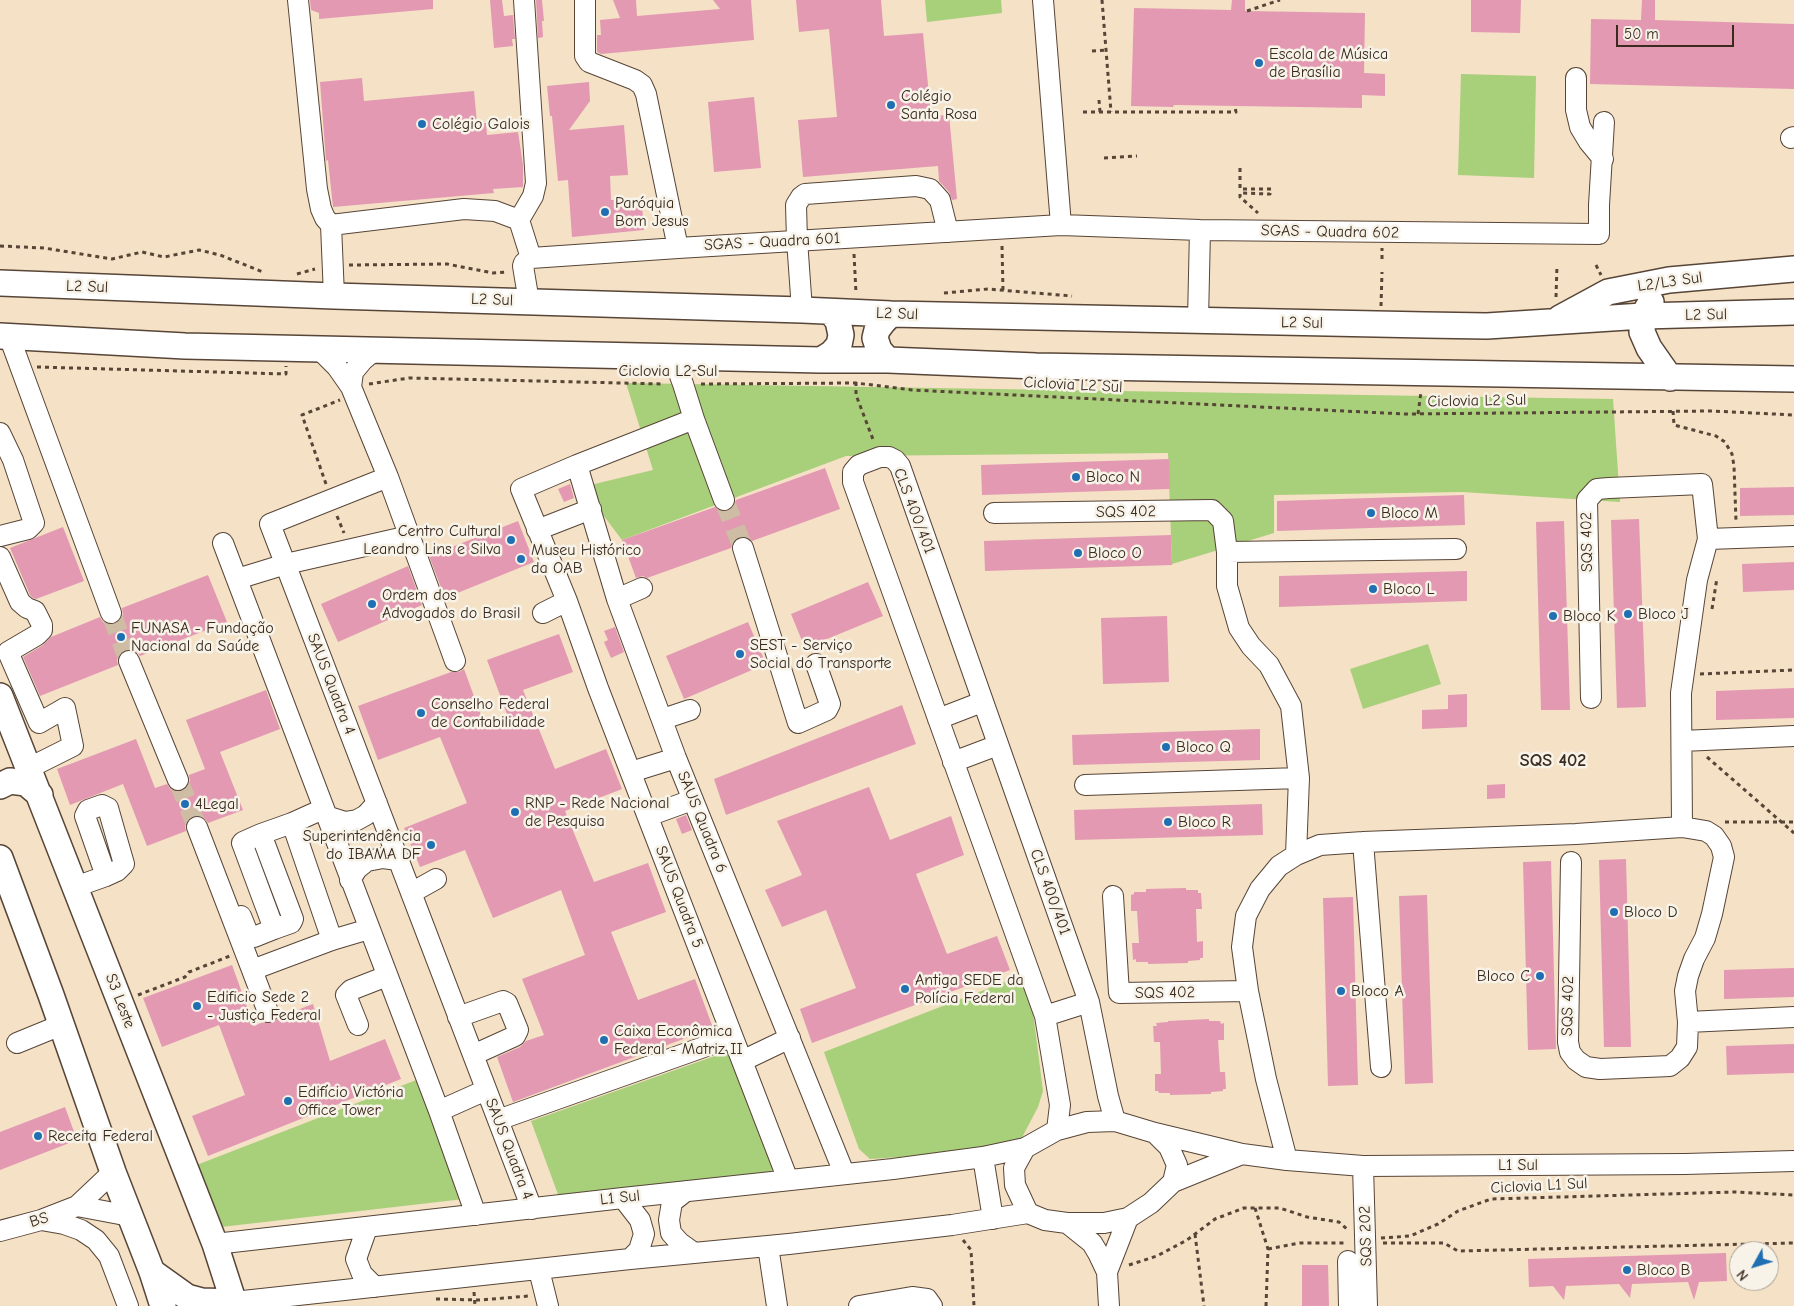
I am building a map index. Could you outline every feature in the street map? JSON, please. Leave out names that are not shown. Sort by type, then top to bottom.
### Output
[{"type":"main road","name":"L2/L3 Sul","points":[[1555,311],[1608,292],[1669,280],[1794,269]]},
{"type":"main road","points":[[1669,280],[1643,316],[1642,332],[1649,348],[1670,378]]},
{"type":"main road","name":"L2 Sul","points":[[0,283],[891,314],[1478,326],[1555,311],[1643,316],[1794,312]]},
{"type":"main road","points":[[821,360],[832,353],[839,345],[841,336],[838,321],[832,312]]},
{"type":"main road","points":[[888,360],[879,350],[875,338],[877,330],[891,314]]},
{"type":"main road","points":[[5,336],[185,346],[319,350],[821,360],[856,371],[888,360],[1046,367],[1794,379]]},
{"type":"main road","name":"S3 Leste","points":[[0,696],[215,1244],[235,1304]]},
{"type":"main road","points":[[0,786],[10,781],[26,783],[40,795]]},
{"type":"main road","points":[[0,858],[163,1306]]},
{"type":"main road","points":[[152,1272],[187,1297],[202,1301],[235,1304]]},
{"type":"street","points":[[298,0],[317,190],[321,210],[331,225],[334,296]]},
{"type":"street","points":[[524,0],[536,183],[533,196],[519,220],[527,265],[530,302]]},
{"type":"street","points":[[585,0],[585,56],[594,66],[635,80],[642,86],[646,94],[678,248]]},
{"type":"street","points":[[1043,0],[1061,225]]},
{"type":"street","points":[[1576,78],[1576,110],[1580,127],[1603,159]]},
{"type":"street","points":[[1603,159],[1604,122]]},
{"type":"street","name":"SGAS - Quadra 602","points":[[1061,225],[1200,230],[1599,234],[1599,205],[1603,159]]},
{"type":"street","points":[[802,310],[796,205],[805,194],[916,186],[930,189],[940,200],[948,232]]},
{"type":"street","points":[[331,225],[464,209],[495,212],[519,220]]},
{"type":"street","name":"SGAS - Quadra 601","points":[[527,265],[678,248],[1061,225]]},
{"type":"street","points":[[1198,320],[1200,230]]},
{"type":"street","points":[[5,336],[20,366],[111,613]]},
{"type":"street","points":[[319,350],[337,367],[353,391],[388,477],[455,661]]},
{"type":"street","points":[[353,391],[354,372],[363,360],[376,350]]},
{"type":"street","points":[[673,357],[724,500]]},
{"type":"street","points":[[576,465],[694,419]]},
{"type":"street","points":[[0,433],[14,460],[34,523],[28,529],[0,536]]},
{"type":"street","name":"CLS 400/401","points":[[1057,1130],[1060,1105],[1045,1016],[853,482],[853,472],[859,465],[880,457],[889,457],[900,466],[1089,1002],[1108,1096],[1115,1121]]},
{"type":"street","name":"SAUS Quadra 5","points":[[576,465],[521,490],[567,601],[788,1180]]},
{"type":"street","name":"SAUS Quadra 6","points":[[576,465],[617,598],[676,758],[844,1173]]},
{"type":"street","points":[[332,500],[388,477]]},
{"type":"street","name":"SQS 402","points":[[1590,698],[1587,500],[1597,489],[1702,484],[1715,538],[1696,580],[1682,684],[1688,741],[1682,827]]},
{"type":"street","name":"SAUS Quadra 4","points":[[332,500],[270,524],[532,1209]]},
{"type":"street","points":[[537,530],[591,509]]},
{"type":"street","name":"SQS 402","points":[[994,513],[1212,510],[1224,521],[1227,586],[1240,628],[1251,646],[1269,665],[1291,706],[1299,778],[1296,855]]},
{"type":"street","points":[[237,580],[286,564],[409,536]]},
{"type":"street","points":[[1715,538],[1794,536]]},
{"type":"street","points":[[223,543],[439,1111],[476,1215]]},
{"type":"street","points":[[743,548],[798,723],[827,710],[830,704],[816,664]]},
{"type":"street","points":[[1226,552],[1456,549]]},
{"type":"street","points":[[0,557],[20,602],[27,608],[35,611],[42,625],[42,630],[37,635],[8,652],[39,723],[65,708],[73,746],[29,768]]},
{"type":"street","points":[[617,598],[642,588]]},
{"type":"street","points":[[543,613],[567,601]]},
{"type":"street","points":[[129,661],[178,780]]},
{"type":"street","points":[[938,719],[982,702]]},
{"type":"street","points":[[663,719],[690,710]]},
{"type":"street","points":[[1688,741],[1794,736]]},
{"type":"street","points":[[953,762],[998,745]]},
{"type":"street","points":[[631,772],[676,758]]},
{"type":"street","points":[[1085,784],[1299,778]]},
{"type":"street","points":[[648,816],[692,800]]},
{"type":"street","points":[[217,856],[249,936],[291,924],[293,919],[261,834],[325,813],[345,822],[357,820],[366,815],[377,803]]},
{"type":"street","points":[[292,823],[332,940]]},
{"type":"street","points":[[197,827],[268,1012]]},
{"type":"street","name":"SQS 402","points":[[1287,1160],[1266,1079],[1248,992],[1242,947],[1246,916],[1260,889],[1279,866],[1296,855],[1320,845],[1576,834],[1682,827],[1706,831],[1714,836],[1721,846],[1724,857],[1705,938],[1688,976],[1686,990],[1687,1047],[1680,1058],[1670,1066],[1600,1069],[1586,1067],[1576,1060],[1570,1052],[1568,1042],[1570,862]]},
{"type":"street","points":[[1363,842],[1381,1067]]},
{"type":"street","points":[[350,880],[357,869],[367,861],[382,858],[398,860]]},
{"type":"street","points":[[75,887],[106,876]]},
{"type":"street","points":[[411,893],[436,879]]},
{"type":"street","name":"SQS 402","points":[[1113,896],[1119,993],[1248,992]]},
{"type":"street","points":[[252,970],[332,940],[369,929]]},
{"type":"street","points":[[358,1025],[346,995],[351,990],[387,976]]},
{"type":"street","points":[[458,1017],[503,1001],[507,1003],[518,1030],[515,1036],[473,1055]]},
{"type":"street","points":[[1045,1016],[1089,1002]]},
{"type":"street","points":[[1688,1022],[1794,1017]]},
{"type":"street","points":[[17,1043],[61,1025]]},
{"type":"street","points":[[498,1120],[732,1037]]},
{"type":"street","points":[[742,1061],[790,1038]]},
{"type":"street","name":"SAUS Quadra 4","points":[[439,1111],[486,1090]]},
{"type":"street","points":[[235,1304],[375,1287],[952,1225],[1028,1213],[1045,1220],[1066,1223],[1104,1223],[1128,1218],[1151,1203],[1173,1182],[1177,1165],[1169,1147],[1155,1133],[1115,1121],[1086,1122],[1057,1130],[1025,1148],[1014,1168],[1015,1185],[1028,1213]]},
{"type":"street","name":"L1 Sul","points":[[1155,1133],[1242,1154],[1287,1160],[1363,1166],[1685,1164],[1794,1161]]},
{"type":"street","name":"L1 Sul","points":[[215,1244],[893,1169],[983,1157],[1025,1148]]},
{"type":"street","name":"L1 Sul","points":[[1173,1182],[1242,1154]]},
{"type":"street","points":[[983,1157],[993,1219]]},
{"type":"street","name":"SQS 202","points":[[1363,1166],[1368,1306]]},
{"type":"street","name":"BS","points":[[0,1232],[41,1220],[77,1206],[113,1172]]},
{"type":"street","points":[[686,1191],[672,1202],[669,1220],[672,1232],[680,1243],[694,1253]]},
{"type":"street","points":[[623,1198],[640,1220],[644,1234],[640,1250],[630,1259]]},
{"type":"street","points":[[77,1206],[130,1216]]},
{"type":"street","points":[[1106,1272],[1128,1218]]},
{"type":"street","points":[[41,1220],[64,1224],[81,1230],[96,1240],[112,1262],[128,1306]]},
{"type":"street","points":[[1066,1223],[1092,1243],[1106,1272],[1109,1306]]},
{"type":"street","points":[[367,1228],[356,1258],[362,1274],[375,1287]]},
{"type":"street","points":[[768,1246],[777,1306]]},
{"type":"street","name":"SQS 202","points":[[1348,1261],[1349,1306]]},
{"type":"street","points":[[540,1270],[540,1301]]},
{"type":"street","points":[[859,1306],[912,1297],[927,1299],[932,1306]]},
{"type":"path","points":[[1102,0],[1111,112]]},
{"type":"path","points":[[1246,11],[1280,0]]},
{"type":"path","points":[[1092,51],[1106,50]]},
{"type":"path","points":[[1099,100],[1100,112]]},
{"type":"path","points":[[1083,112],[1236,112],[1236,107]]},
{"type":"path","points":[[1104,158],[1137,156]]},
{"type":"path","points":[[1240,168],[1240,189],[1271,189],[1270,194],[1240,194],[1240,197]]},
{"type":"path","points":[[1002,228],[1003,290]]},
{"type":"path","points":[[853,237],[858,313]]},
{"type":"path","points":[[1382,245],[1382,259]]},
{"type":"path","points":[[0,246],[44,248],[112,259],[142,252],[164,257],[198,250],[220,255],[269,275]]},
{"type":"path","points":[[295,274],[332,266],[447,264],[492,272],[527,265]]},
{"type":"path","points":[[1555,311],[1557,266]]},
{"type":"path","points":[[1381,308],[1382,272]]},
{"type":"path","points":[[20,366],[286,374],[286,348]]},
{"type":"path","points":[[856,371],[856,395],[880,457]]},
{"type":"path","name":"Ciclovia L2 Sul","points":[[332,500],[302,415],[353,391],[410,378],[683,384],[856,371],[912,390],[1405,414],[1712,411],[1794,415]]},
{"type":"path","points":[[1673,412],[1674,425],[1716,436],[1725,442],[1732,454],[1736,522],[1715,538]]},
{"type":"path","points":[[332,500],[349,550]]},
{"type":"path","points":[[1710,618],[1718,574]]},
{"type":"path","points":[[1699,683],[1702,664]]},
{"type":"path","points":[[1700,674],[1794,670]]},
{"type":"path","points":[[1688,741],[1794,833]]},
{"type":"path","points":[[1721,822],[1794,822]]},
{"type":"path","points":[[135,998],[142,993],[185,977],[189,972],[245,950]]},
{"type":"path","name":"Ciclovia L1 Sul","points":[[1366,1241],[1410,1236],[1438,1224],[1458,1211],[1491,1199],[1734,1192],[1794,1195]]},
{"type":"path","points":[[1106,1272],[1157,1256],[1187,1240],[1215,1219],[1244,1208],[1280,1208],[1307,1217],[1339,1222],[1358,1238],[1366,1241]]},
{"type":"path","points":[[1255,1208],[1268,1249],[1266,1306]]},
{"type":"path","points":[[952,1225],[971,1250],[974,1306]]},
{"type":"path","points":[[1195,1234],[1204,1306]]},
{"type":"path","points":[[1268,1249],[1300,1243],[1366,1241],[1444,1243],[1458,1251],[1794,1243]]},
{"type":"path","points":[[430,1300],[540,1301]]},
{"type":"green space","points":[[925,0],[1001,0],[1002,13],[927,22]]},
{"type":"green space","points":[[1461,74],[1536,76],[1534,178],[1458,175]]},
{"type":"green space","points":[[626,383],[1613,399],[1620,502],[1462,492],[1274,495],[1274,533],[1172,564],[1168,453],[846,456],[622,540],[582,487],[653,470]]},
{"type":"green space","points":[[1428,644],[1441,684],[1363,709],[1350,669]]},
{"type":"green space","points":[[1028,973],[1043,1091],[1038,1107],[1016,1149],[870,1159],[859,1149],[824,1052]]},
{"type":"green space","points":[[729,1051],[775,1170],[748,1177],[559,1197],[531,1121]]},
{"type":"green space","points":[[419,1079],[464,1199],[221,1227],[194,1166]]},
{"type":"building","points":[[310,0],[433,0],[433,9],[319,19],[319,13],[311,10]]},
{"type":"building","points":[[490,0],[502,0],[504,16],[513,15],[515,39],[512,39],[513,46],[494,48]]},
{"type":"building","points":[[536,0],[542,0],[544,21],[542,21],[543,37],[538,38]]},
{"type":"building","points":[[613,0],[636,0],[637,16],[720,9],[713,0],[751,0],[754,40],[601,54],[597,52],[597,35],[601,35],[600,20],[620,18]]},
{"type":"building","points":[[796,0],[881,0],[884,36],[923,33],[931,116],[949,115],[957,199],[952,200],[949,192],[939,181],[938,166],[803,177],[798,120],[837,117],[829,29],[799,32]]},
{"type":"building","points":[[1232,0],[1245,0],[1245,11],[1365,13],[1364,73],[1385,74],[1385,96],[1362,95],[1362,108],[1131,106],[1134,8],[1231,10]]},
{"type":"building","points":[[1471,0],[1521,0],[1520,33],[1471,32]]},
{"type":"building","points":[[1642,0],[1655,0],[1655,20],[1794,24],[1794,89],[1590,84],[1591,19],[1641,20]]},
{"type":"building","points":[[362,78],[364,101],[474,91],[477,123],[486,123],[487,135],[518,132],[523,165],[523,187],[493,189],[494,193],[333,207],[328,160],[326,161],[320,82]]},
{"type":"building","points":[[589,82],[590,101],[569,130],[624,125],[628,175],[610,176],[611,200],[620,200],[620,207],[642,205],[644,230],[572,237],[568,180],[558,181],[552,116],[550,116],[547,86]]},
{"type":"building","points":[[754,97],[761,168],[714,172],[708,102]]},
{"type":"building","name":"Bloco N","points":[[1169,459],[1170,489],[982,495],[981,465]]},
{"type":"building","points":[[825,468],[840,509],[752,541],[746,537],[739,537],[734,540],[731,548],[647,578],[643,576],[636,578],[622,540],[715,507],[722,512],[728,511],[733,507],[736,500]]},
{"type":"building","points":[[570,484],[574,498],[564,502],[558,489]]},
{"type":"building","points":[[1794,487],[1794,515],[1740,516],[1740,488]]},
{"type":"building","name":"Bloco M","points":[[1464,495],[1465,525],[1277,531],[1277,501]]},
{"type":"building","name":"Bloco J","points":[[1639,519],[1646,707],[1617,708],[1611,520]]},
{"type":"building","points":[[518,521],[534,562],[445,598],[429,556]]},
{"type":"building","name":"Bloco K","points":[[1564,521],[1570,710],[1541,710],[1536,522]]},
{"type":"building","points":[[63,527],[84,581],[36,599],[33,598],[10,548]]},
{"type":"building","name":"Bloco O","points":[[1171,535],[1172,565],[985,571],[984,541]]},
{"type":"building","points":[[1794,562],[1794,590],[1743,592],[1742,564]]},
{"type":"building","name":"Ordem dos Advogados do Brasil","points":[[408,566],[422,605],[338,642],[321,604]]},
{"type":"building","name":"Bloco L","points":[[1467,571],[1467,601],[1279,607],[1279,576]]},
{"type":"building","name":"FUNASA - Fundação Nacional da Saúde","points":[[208,575],[227,622],[140,656],[136,651],[125,650],[119,654],[118,665],[40,696],[23,657],[43,645],[51,637],[100,617],[103,622],[109,625],[116,624],[123,615],[122,608]]},
{"type":"building","points":[[868,582],[883,616],[805,648],[791,614]]},
{"type":"building","points":[[1167,616],[1169,682],[1103,684],[1101,618]]},
{"type":"building","points":[[748,622],[766,664],[684,699],[666,656]]},
{"type":"building","points":[[615,627],[624,652],[611,658],[604,642],[608,640],[604,631]]},
{"type":"building","points":[[559,634],[573,672],[523,690],[555,769],[606,749],[622,789],[565,811],[594,882],[648,863],[666,912],[611,932],[638,1000],[695,979],[713,1028],[513,1102],[497,1057],[520,1047],[526,1041],[544,1035],[522,979],[585,955],[561,890],[493,918],[465,850],[420,867],[404,828],[467,803],[440,737],[378,760],[358,706],[464,669],[485,726],[508,717],[487,660]]},
{"type":"building","points":[[1794,688],[1794,718],[1716,720],[1716,691]]},
{"type":"building","points":[[266,690],[280,729],[220,752],[243,810],[208,823],[199,815],[193,816],[185,826],[186,831],[147,846],[123,784],[70,805],[57,769],[136,739],[155,788],[167,784],[171,790],[183,791],[190,782],[189,775],[205,769],[186,720]]},
{"type":"building","points":[[1467,694],[1467,727],[1422,729],[1422,710],[1448,709],[1448,695]]},
{"type":"building","points":[[902,705],[916,744],[726,815],[714,779]]},
{"type":"building","name":"Bloco Q","points":[[1260,729],[1260,760],[1073,765],[1072,735]]},
{"type":"building","points":[[1505,784],[1505,798],[1487,799],[1487,785]]},
{"type":"building","points":[[869,787],[890,840],[951,816],[964,855],[916,874],[947,954],[997,936],[1010,970],[812,1043],[800,1009],[856,988],[826,910],[782,927],[765,890],[802,875],[777,821]]},
{"type":"building","name":"Bloco R","points":[[1262,804],[1263,835],[1075,840],[1074,810]]},
{"type":"building","points":[[686,815],[692,830],[682,834],[676,819]]},
{"type":"building","name":"Bloco D","points":[[1626,859],[1631,1047],[1604,1047],[1599,860]]},
{"type":"building","name":"Bloco C","points":[[1551,861],[1556,1049],[1528,1050],[1523,862]]},
{"type":"building","points":[[1186,888],[1186,890],[1198,890],[1198,893],[1201,893],[1202,909],[1196,909],[1197,942],[1203,941],[1203,958],[1188,961],[1188,963],[1148,964],[1148,962],[1136,962],[1136,959],[1133,960],[1132,943],[1139,943],[1137,911],[1131,911],[1131,895],[1134,892],[1146,892],[1146,889]]},
{"type":"building","points":[[1427,895],[1433,1083],[1405,1084],[1399,896]]},
{"type":"building","name":"Bloco A","points":[[1353,897],[1358,1085],[1328,1086],[1323,898]]},
{"type":"building","points":[[232,965],[254,1026],[263,1022],[272,1023],[279,1017],[313,1004],[330,1061],[385,1039],[401,1079],[208,1156],[192,1116],[245,1095],[219,1025],[162,1047],[143,998]]},
{"type":"building","points":[[1794,968],[1794,997],[1724,999],[1724,970]]},
{"type":"building","points":[[1209,1019],[1209,1021],[1224,1023],[1224,1040],[1218,1040],[1220,1072],[1225,1072],[1226,1089],[1211,1092],[1211,1094],[1170,1095],[1170,1093],[1155,1091],[1155,1074],[1161,1074],[1160,1042],[1154,1042],[1153,1026],[1157,1026],[1156,1023],[1168,1021]]},
{"type":"building","points":[[1794,1044],[1794,1073],[1727,1075],[1726,1046]]},
{"type":"building","name":"Receita Federal","points":[[65,1107],[77,1140],[0,1170],[0,1132]]},
{"type":"building","name":"Bloco B","points":[[1726,1253],[1727,1281],[1699,1282],[1694,1300],[1688,1282],[1632,1284],[1630,1298],[1619,1284],[1566,1286],[1564,1300],[1553,1286],[1529,1287],[1528,1259]]},
{"type":"building","points":[[1302,1265],[1328,1265],[1329,1306],[1302,1306]]},
{"type":"tunnel","points":[[724,500],[743,548]]},
{"type":"tunnel","points":[[111,613],[129,661]]},
{"type":"tunnel","points":[[178,780],[197,827]]},
{"type":"place","name":"Escola de Música de Brasília","points":[[1259,63]]},
{"type":"place","name":"Colégio Santa Rosa","points":[[891,105]]},
{"type":"place","name":"Colégio Galois","points":[[422,124]]},
{"type":"place","name":"Paróquia Bom Jesus","points":[[605,212]]},
{"type":"place","name":"Bloco N","points":[[1076,477]]},
{"type":"place","name":"Bloco M","points":[[1371,513]]},
{"type":"place","name":"Centro Cultural Leandro Lins e Silva","points":[[511,540]]},
{"type":"place","name":"Bloco O","points":[[1078,553]]},
{"type":"place","name":"Museu Histórico da OAB","points":[[521,559]]},
{"type":"place","name":"Bloco L","points":[[1373,589]]},
{"type":"place","name":"Ordem dos Advogados do Brasil","points":[[372,604]]},
{"type":"place","name":"Bloco J","points":[[1628,614]]},
{"type":"place","name":"Bloco K","points":[[1553,616]]},
{"type":"place","name":"FUNASA - Fundação Nacional da Saúde","points":[[121,637]]},
{"type":"place","name":"SEST - Serviço Social do Transporte","points":[[740,654]]},
{"type":"place","name":"Conselho Federal de Contabilidade","points":[[421,713]]},
{"type":"place","name":"Bloco Q","points":[[1166,747]]},
{"type":"place","name":"4Legal","points":[[185,804]]},
{"type":"place","name":"RNP - Rede Nacional de Pesquisa","points":[[515,812]]},
{"type":"place","name":"Bloco R","points":[[1168,822]]},
{"type":"place","name":"Superintendência do IBAMA DF","points":[[431,845]]},
{"type":"place","name":"Bloco D","points":[[1614,912]]},
{"type":"place","name":"Bloco C","points":[[1540,976]]},
{"type":"place","name":"Antiga SEDE da Polícia Federal","points":[[905,989]]},
{"type":"place","name":"Bloco A","points":[[1341,991]]},
{"type":"place","name":"Edificio Sede 2 - Justiça Federal","points":[[197,1006]]},
{"type":"place","name":"Caixa Econômica Federal - Matriz II","points":[[604,1040]]},
{"type":"place","name":"Edifício Victória Office Tower","points":[[288,1101]]},
{"type":"place","name":"Receita Federal","points":[[38,1136]]},
{"type":"place","name":"Bloco B","points":[[1627,1270]]},
{"type":"district","name":"SQS 402","points":[[1553,761]]}]
